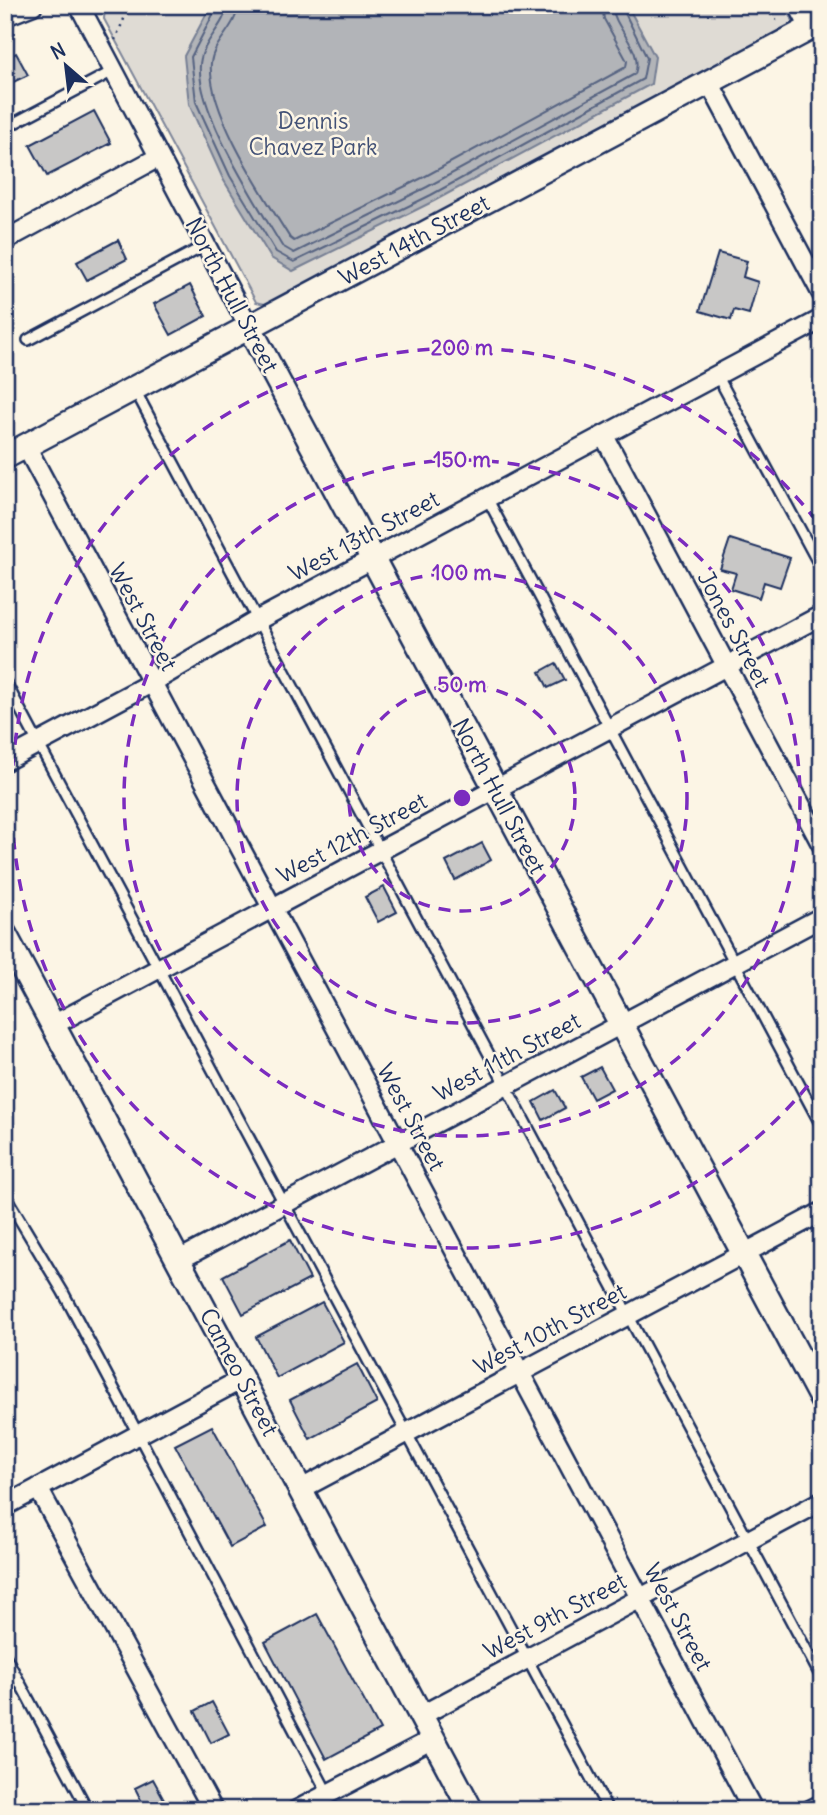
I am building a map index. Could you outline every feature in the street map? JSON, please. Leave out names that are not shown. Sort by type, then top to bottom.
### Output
[{"type":"street","points":[[5,16],[33,5]]},
{"type":"street","name":"North Hull Street","points":[[79,5],[822,1400]]},
{"type":"street","points":[[798,5],[816,25]]},
{"type":"street","name":"West 14th Street","points":[[15,452],[816,25]]},
{"type":"street","points":[[709,82],[822,293]]},
{"type":"street","points":[[5,240],[159,157]]},
{"type":"street","name":"West 13th Street","points":[[5,761],[151,683],[256,621],[822,319]]},
{"type":"street","name":"Jones Street","points":[[604,436],[822,845]]},
{"type":"street","name":"West Street","points":[[15,452],[151,683],[753,1810]]},
{"type":"street","name":"West 12th Street","points":[[53,1025],[822,615]]},
{"type":"street","name":"West 11th Street","points":[[179,1260],[822,917]]},
{"type":"street","name":"Cameo Street","points":[[5,935],[471,1810]]},
{"type":"street","name":"West 10th Street","points":[[301,1489],[822,1212]]},
{"type":"street","points":[[5,1506],[242,1379]]},
{"type":"street","points":[[38,1488],[213,1810]]},
{"type":"street","name":"West 9th Street","points":[[422,1715],[822,1502]]},
{"type":"street","points":[[297,1810],[433,1739]]},
{"type":"street","points":[[810,1810],[822,1804]]},
{"type":"lane","points":[[5,128],[113,71]]},
{"type":"lane","points":[[28,340],[206,245]]},
{"type":"lane","points":[[717,375],[822,570]]},
{"type":"lane","points":[[134,389],[822,1679]]},
{"type":"lane","points":[[486,498],[822,1127]]},
{"type":"lane","points":[[5,681],[608,1810]]},
{"type":"lane","points":[[5,1195],[63,1292],[328,1794]]},
{"type":"lane","points":[[5,1655],[88,1810]]},
{"type":"path","points":[[114,43],[130,5]]},
{"type":"path","points":[[760,5],[782,25]]},
{"type":"green space","name":"Dennis Chavez Park","points":[[785,5],[795,25],[269,305],[256,302],[104,19],[105,7]]},
{"type":"water","name":"Dennis Chavez Park","points":[[215,5],[627,5],[655,57],[651,84],[434,201],[293,271],[271,258],[223,179],[189,104],[184,56],[208,11]]},
{"type":"building","points":[[16,53],[28,75],[5,86],[5,59]]},
{"type":"building","points":[[94,111],[111,143],[47,176],[30,145]]},
{"type":"building","points":[[118,240],[127,259],[87,280],[77,262]]},
{"type":"building","points":[[718,253],[747,261],[743,277],[758,282],[749,314],[734,310],[731,320],[700,311]]},
{"type":"building","points":[[190,285],[206,316],[171,335],[154,304]]},
{"type":"building","points":[[730,539],[790,558],[780,587],[764,582],[759,598],[731,589],[736,573],[720,569]]},
{"type":"building","points":[[556,663],[565,680],[548,688],[540,672]]},
{"type":"building","points":[[482,843],[491,860],[455,880],[446,862]]},
{"type":"building","points":[[384,887],[397,912],[378,922],[365,897]]},
{"type":"building","points":[[600,1067],[612,1089],[593,1099],[581,1077]]},
{"type":"building","points":[[555,1090],[565,1108],[543,1120],[534,1102]]},
{"type":"building","points":[[290,1240],[310,1279],[243,1314],[223,1276]]},
{"type":"building","points":[[322,1302],[344,1342],[277,1378],[256,1337]]},
{"type":"building","points":[[357,1364],[377,1403],[310,1439],[290,1400]]},
{"type":"building","points":[[212,1426],[267,1527],[230,1547],[175,1445]]},
{"type":"building","points":[[317,1614],[380,1730],[326,1759],[265,1642]]},
{"type":"building","points":[[212,1702],[229,1734],[211,1743],[195,1711]]},
{"type":"building","points":[[153,1779],[170,1810],[146,1810],[135,1788]]}]
